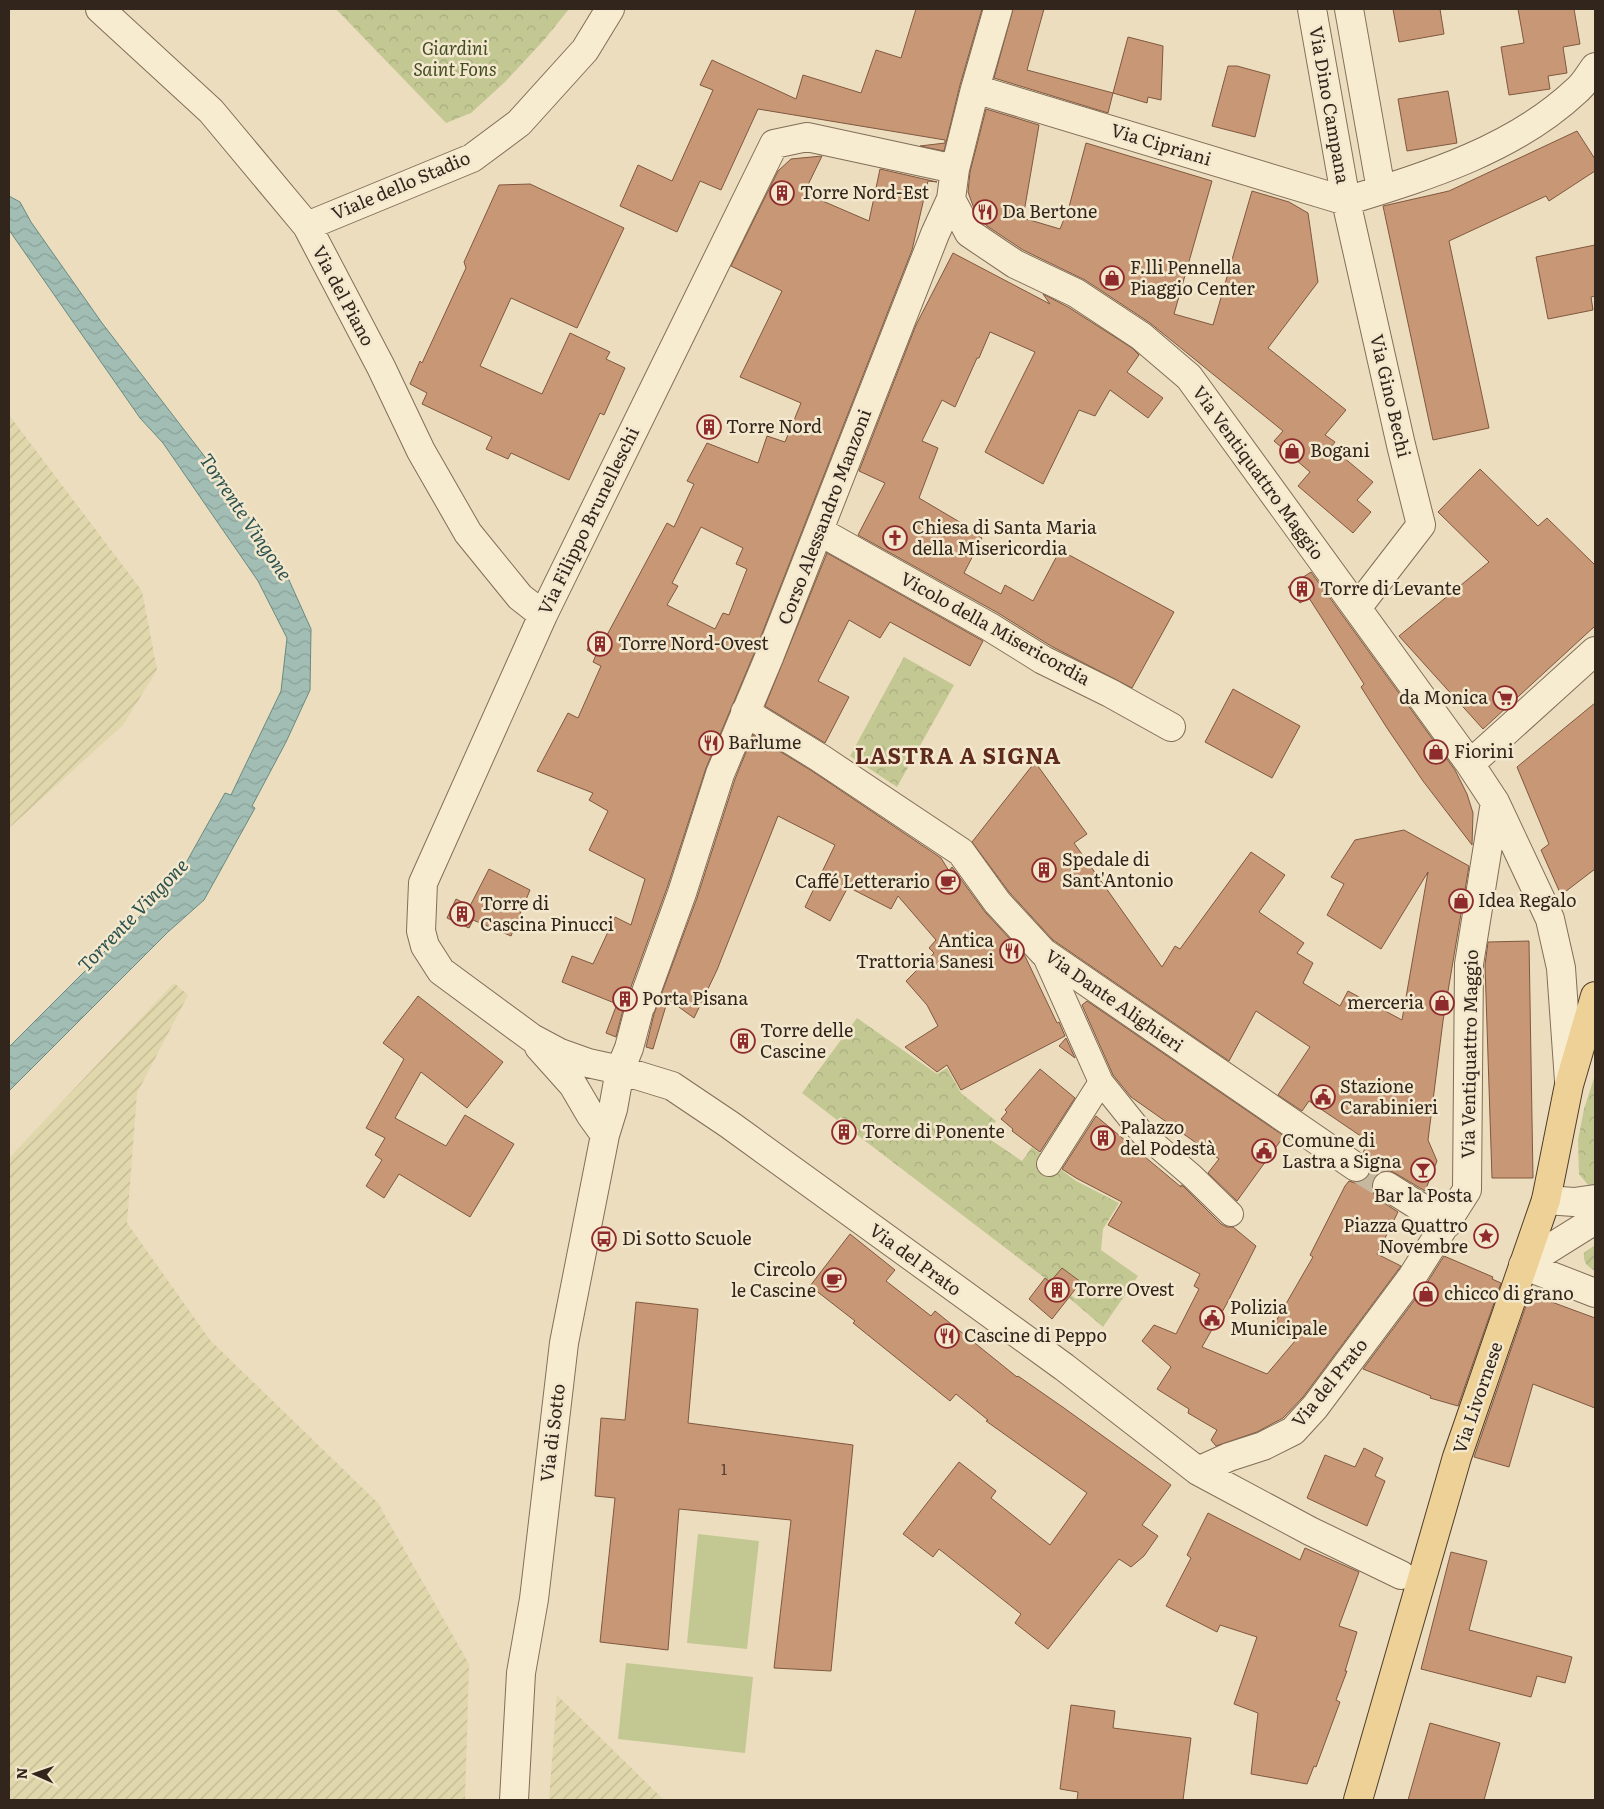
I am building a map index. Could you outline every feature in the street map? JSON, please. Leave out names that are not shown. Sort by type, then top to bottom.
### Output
[{"type":"main road","name":"Via Livornese","points":[[1358,1800],[1458,1457],[1546,1200],[1569,1085],[1595,996]]},
{"type":"street","name":"Via del Piano","points":[[100,9],[211,111],[307,226],[381,367],[421,451],[468,533],[520,597],[543,615]]},
{"type":"street","name":"Viale dello Stadio","points":[[307,226],[472,158],[519,123],[585,50],[610,9]]},
{"type":"street","points":[[952,199],[955,169],[998,9]]},
{"type":"street","name":"Via Dino Campana","points":[[1312,9],[1346,201]]},
{"type":"street","name":"Via Dino Campana","points":[[1349,9],[1381,190]]},
{"type":"street","points":[[1346,201],[1430,173],[1511,139],[1540,121],[1578,90],[1595,67]]},
{"type":"street","name":"Via Cipriani","points":[[975,89],[1346,201]]},
{"type":"street","name":"Via Filippo Brunelleschi","points":[[620,1070],[588,1063],[560,1053],[532,1038],[441,971],[424,946],[421,931],[423,884],[543,615],[774,144],[807,137],[955,169]]},
{"type":"street","name":"Via Ventiquattro Maggio","points":[[952,199],[969,233],[1015,264],[1076,293],[1141,336],[1189,378],[1470,764],[1495,802],[1469,964],[1467,1190],[1446,1224]]},
{"type":"street","name":"Corso Alessandro Manzoni","points":[[620,1070],[629,1048],[640,1008],[682,893],[720,774],[770,655],[935,234],[952,199]]},
{"type":"street","name":"Via Gino Bechi","points":[[1346,201],[1420,525],[1357,608]]},
{"type":"street","name":"Vicolo della Misericordia","points":[[819,531],[990,626],[1044,660],[1110,693],[1171,727]]},
{"type":"street","points":[[1470,764],[1595,651]]},
{"type":"street","name":"Via Dante Alighieri","points":[[745,712],[820,758],[961,852],[997,902],[1043,952],[1356,1167]]},
{"type":"street","points":[[1495,802],[1550,919],[1561,968],[1569,1085]]},
{"type":"street","points":[[1043,952],[1101,1082],[1142,1133],[1192,1176],[1231,1214]]},
{"type":"street","name":"Via Filippo Brunelleschi","points":[[532,1038],[573,1085],[605,1135]]},
{"type":"street","name":"Via di Sotto","points":[[514,1800],[521,1673],[534,1599],[564,1343],[605,1135],[613,1109],[620,1070]]},
{"type":"street","name":"Via del Prato","points":[[620,1070],[672,1086],[730,1125],[1064,1368],[1198,1471],[1310,1531],[1401,1575]]},
{"type":"street","points":[[1050,1164],[1101,1082]]},
{"type":"street","points":[[1386,1186],[1446,1224]]},
{"type":"street","points":[[1546,1200],[1574,1202],[1595,1199]]},
{"type":"street","points":[[1523,1265],[1595,1220]]},
{"type":"street","name":"Via del Prato","points":[[1198,1471],[1263,1446],[1293,1431],[1315,1407],[1412,1277],[1446,1224]]},
{"type":"street","points":[[1523,1265],[1595,1293]]},
{"type":"shaded area","points":[[9,415],[142,591],[157,670],[123,725],[9,828]]},
{"type":"shaded area","points":[[174,983],[188,995],[137,1093],[127,1223],[210,1340],[378,1503],[469,1664],[465,1800],[9,1800],[9,1158]]},
{"type":"shaded area","points":[[557,1695],[613,1750],[664,1800],[549,1800]]},
{"type":"green space","name":"Giardini Saint Fons","points":[[336,9],[569,9],[544,40],[505,82],[471,113],[446,123]]},
{"type":"green space","points":[[904,657],[954,685],[897,787],[850,756]]},
{"type":"green space","points":[[857,1018],[937,1074],[947,1068],[961,1093],[996,1121],[985,1136],[1022,1161],[1032,1147],[1076,1181],[1119,1203],[1103,1229],[1101,1250],[1138,1276],[1103,1327],[1068,1297],[1071,1295],[1076,1299],[1087,1286],[1062,1268],[1050,1282],[856,1134],[859,1130],[841,1117],[837,1120],[802,1093]]},
{"type":"green space","points":[[1595,1075],[1595,1190],[1579,1174],[1578,1140],[1584,1109]]},
{"type":"green space","points":[[1595,1245],[1595,1271],[1586,1264],[1584,1253]]},
{"type":"green space","points":[[698,1534],[759,1541],[747,1649],[687,1643]]},
{"type":"green space","points":[[626,1663],[753,1677],[745,1753],[618,1739]]},
{"type":"water","name":"Torrente Vingone","points":[[9,196],[20,202],[31,222],[102,323],[205,457],[280,560],[311,629],[310,690],[286,742],[252,806],[255,808],[204,900],[168,932],[9,1091],[9,1047],[177,879],[225,793],[231,795],[281,691],[287,638],[258,581],[163,443],[140,418],[9,230]]},
{"type":"building","points":[[916,9],[982,9],[960,85],[944,151],[920,146],[945,143],[945,140],[758,109],[721,190],[700,181],[677,232],[620,206],[638,165],[672,181],[713,90],[700,85],[712,60],[796,99],[803,75],[861,93],[876,50],[901,58]]},
{"type":"building","points":[[1013,9],[1044,9],[1027,70],[1113,93],[1108,113],[994,78]]},
{"type":"building","points":[[1393,9],[1440,9],[1444,34],[1399,42]]},
{"type":"building","points":[[1518,9],[1574,9],[1580,44],[1563,47],[1567,73],[1548,76],[1550,89],[1509,95],[1501,47],[1524,43]]},
{"type":"building","points":[[1128,37],[1163,46],[1161,100],[1148,97],[1147,103],[1113,93]]},
{"type":"building","points":[[1228,66],[1237,66],[1270,75],[1255,137],[1212,126]]},
{"type":"building","points":[[1448,91],[1457,143],[1407,151],[1398,99]]},
{"type":"building","points":[[986,109],[1039,125],[1023,218],[1060,229],[1069,207],[1086,143],[1212,181],[1174,314],[1213,325],[1252,191],[1289,202],[1308,213],[1318,282],[1268,348],[1346,410],[1325,435],[1335,442],[1331,447],[1373,482],[1357,500],[1371,512],[1353,533],[1298,486],[1310,472],[1274,441],[1283,431],[1150,323],[1085,280],[1023,250],[987,226],[976,214],[968,192],[970,172]]},
{"type":"building","points":[[1577,131],[1595,159],[1595,171],[1549,201],[1546,196],[1449,241],[1489,428],[1433,440],[1383,206],[1449,191]]},
{"type":"building","points":[[822,156],[804,193],[869,221],[880,169],[937,182],[928,181],[912,250],[756,649],[706,768],[667,888],[624,1006],[616,1037],[606,1033],[617,1004],[562,982],[572,956],[593,964],[615,917],[631,925],[645,879],[589,850],[608,811],[589,800],[593,793],[537,771],[568,713],[578,718],[601,666],[593,662],[596,655],[587,650],[597,631],[607,635],[667,523],[674,527],[694,484],[687,481],[707,443],[758,463],[767,436],[785,442],[801,403],[740,377],[782,291],[731,266],[778,171],[791,159]],"holes":[[[701,527],[743,548],[736,564],[747,569],[729,615],[723,613],[715,629],[667,605],[678,586],[672,583]]]},
{"type":"building","points":[[530,184],[624,228],[577,328],[511,298],[480,366],[542,394],[570,333],[610,352],[606,359],[625,368],[604,415],[600,413],[569,480],[511,453],[508,459],[486,449],[492,437],[422,404],[427,393],[410,384],[420,361],[422,363],[466,268],[464,262],[499,185]]},
{"type":"building","points":[[1595,245],[1595,296],[1591,297],[1593,310],[1548,319],[1536,257]]},
{"type":"building","points":[[953,253],[1050,304],[1043,294],[1068,307],[1132,348],[1139,355],[1127,372],[1163,398],[1148,418],[1110,390],[1095,416],[1079,410],[1043,484],[985,452],[1035,352],[990,332],[955,407],[942,400],[922,441],[938,448],[919,498],[963,524],[962,527],[982,538],[964,573],[1001,594],[1005,585],[1033,601],[1060,550],[1174,612],[1132,688],[1051,646],[998,613],[858,535],[885,483],[859,471],[916,325]]},
{"type":"building","points":[[1480,469],[1538,526],[1547,518],[1595,565],[1595,626],[1483,729],[1399,636],[1489,562],[1438,512]]},
{"type":"building","points":[[827,553],[983,641],[970,666],[890,622],[880,638],[849,620],[818,681],[849,697],[825,743],[765,706]]},
{"type":"building","points":[[1311,572],[1455,770],[1467,794],[1473,813],[1472,845],[1423,781],[1387,728],[1361,687],[1364,684],[1309,598],[1300,603],[1288,587]]},
{"type":"building","points":[[1233,689],[1300,726],[1272,778],[1205,742]]},
{"type":"building","points":[[1595,703],[1595,869],[1561,895],[1541,850],[1549,844],[1517,767]]},
{"type":"building","points":[[753,735],[812,771],[941,858],[949,871],[952,867],[985,912],[1024,954],[1065,1036],[961,1090],[947,1065],[937,1072],[905,1047],[938,1026],[927,1005],[906,981],[934,953],[929,948],[936,940],[898,896],[891,909],[848,887],[830,921],[805,907],[835,845],[778,816],[717,970],[694,1018],[668,999],[653,1049],[646,1047],[654,1014],[697,898],[735,779]]},
{"type":"building","points":[[1035,762],[1087,834],[1074,843],[1162,967],[1175,946],[1180,949],[1251,852],[1285,875],[1259,912],[1304,943],[1297,953],[1313,963],[1303,983],[1340,1006],[1348,991],[1402,1020],[1428,872],[1381,949],[1327,915],[1344,884],[1331,877],[1355,840],[1404,830],[1469,866],[1443,1021],[1428,1140],[1437,1161],[1425,1191],[1388,1170],[1379,1172],[1374,1177],[1371,1185],[1373,1193],[1378,1199],[1398,1212],[1377,1254],[1401,1266],[1303,1397],[1283,1418],[1257,1432],[1216,1446],[1211,1440],[1217,1430],[1188,1413],[1189,1409],[1157,1389],[1171,1367],[1142,1341],[1154,1325],[1176,1334],[1199,1289],[1194,1286],[1200,1274],[1108,1225],[1122,1202],[1062,1169],[1096,1116],[1181,1187],[1181,1185],[1183,1186],[1221,1224],[1233,1227],[1256,1246],[1202,1347],[1267,1374],[1295,1341],[1272,1328],[1313,1257],[1310,1255],[1345,1186],[1349,1181],[1355,1183],[1362,1181],[1369,1175],[1371,1169],[1370,1161],[1363,1153],[1368,1141],[1309,1101],[1302,1111],[1278,1095],[1310,1047],[1256,1011],[1229,1061],[1053,940],[1009,892],[972,842]]},
{"type":"building","points":[[489,869],[530,890],[511,936],[473,920],[469,928],[447,918],[456,899],[470,906]]},
{"type":"building","points":[[1529,941],[1533,1178],[1492,1178],[1485,965],[1488,942]]},
{"type":"building","points":[[418,996],[503,1062],[467,1108],[421,1072],[395,1118],[446,1146],[465,1115],[514,1144],[470,1217],[399,1174],[384,1198],[366,1186],[382,1160],[375,1155],[385,1138],[366,1128],[404,1059],[383,1043]]},
{"type":"building","points":[[1087,1001],[1284,1136],[1237,1201],[1208,1173],[1219,1159],[1131,1097],[1113,1075],[1082,1005]]},
{"type":"building","points":[[1066,1038],[1075,1058],[1059,1046]]},
{"type":"building","points":[[1040,1069],[1075,1098],[1040,1152],[1012,1131],[1013,1129],[1001,1119],[1007,1112],[1005,1110]]},
{"type":"building","points":[[850,1234],[895,1270],[886,1281],[931,1316],[935,1311],[1017,1377],[1064,1408],[1171,1485],[1142,1525],[1158,1536],[1144,1556],[1131,1567],[1119,1559],[1048,1649],[1015,1623],[1021,1614],[939,1549],[933,1557],[903,1534],[959,1462],[996,1491],[991,1498],[1050,1545],[1087,1493],[986,1421],[988,1420],[956,1394],[950,1401],[853,1323],[855,1321],[810,1286]]},
{"type":"building","points":[[1444,1256],[1493,1277],[1492,1279],[1501,1283],[1458,1406],[1430,1398],[1431,1396],[1363,1369],[1425,1286]]},
{"type":"building","name":"Torre Ovest","points":[[1062,1268],[1081,1282],[1052,1319],[1029,1299],[1045,1278],[1050,1282]]},
{"type":"building","points":[[1530,1294],[1595,1318],[1595,1408],[1533,1384],[1509,1467],[1474,1457]]},
{"type":"building","points":[[636,1302],[698,1309],[688,1423],[853,1445],[831,1671],[774,1668],[791,1520],[679,1509],[668,1650],[600,1642],[615,1498],[595,1496],[601,1418],[625,1420]]},
{"type":"building","points":[[1364,1448],[1383,1458],[1375,1476],[1385,1481],[1367,1526],[1307,1498],[1325,1455],[1355,1467]]},
{"type":"building","points":[[1208,1513],[1300,1560],[1305,1548],[1359,1572],[1339,1626],[1357,1632],[1345,1671],[1347,1671],[1336,1700],[1340,1702],[1316,1767],[1314,1766],[1307,1784],[1251,1774],[1258,1713],[1234,1704],[1257,1637],[1220,1625],[1217,1632],[1166,1606],[1191,1558],[1187,1555]]},
{"type":"building","points":[[1451,1552],[1487,1561],[1469,1630],[1572,1657],[1565,1683],[1537,1676],[1531,1697],[1421,1669]]},
{"type":"building","points":[[1071,1705],[1115,1711],[1113,1728],[1191,1738],[1183,1800],[1077,1800],[1078,1792],[1060,1789]]},
{"type":"building","points":[[1430,1723],[1500,1743],[1484,1800],[1408,1800]]},
{"type":"tunnel","points":[[1356,1167],[1387,1186]]},
{"type":"place","name":"Torre Nord-Est","points":[[782,193]]},
{"type":"place","name":"Da Bertone","points":[[985,212]]},
{"type":"place","name":"F.lli Pennella Piaggio Center","points":[[1112,278]]},
{"type":"place","name":"Torre Nord","points":[[709,427]]},
{"type":"place","name":"Bogani","points":[[1292,451]]},
{"type":"place","name":"Chiesa di Santa Maria della Misericordia","points":[[895,538]]},
{"type":"place","name":"Torre di Levante","points":[[1302,589]]},
{"type":"place","name":"Torre Nord-Ovest","points":[[600,644]]},
{"type":"place","name":"da Monica","points":[[1505,698]]},
{"type":"place","name":"Barlume","points":[[711,743]]},
{"type":"place","name":"Fiorini","points":[[1436,752]]},
{"type":"place","name":"Spedale di Sant'Antonio","points":[[1044,870]]},
{"type":"place","name":"Caffé Letterario","points":[[948,882]]},
{"type":"place","name":"Idea Regalo","points":[[1461,901]]},
{"type":"place","name":"Torre di Cascina Pinucci","points":[[462,914]]},
{"type":"place","name":"Antica Trattoria Sanesi","points":[[1012,951]]},
{"type":"place","name":"Porta Pisana","points":[[625,999]]},
{"type":"place","name":"merceria","points":[[1442,1003]]},
{"type":"place","name":"Torre delle Cascine","points":[[743,1041]]},
{"type":"place","name":"Stazione Carabinieri","points":[[1323,1097]]},
{"type":"place","name":"Torre di Ponente","points":[[844,1132]]},
{"type":"place","name":"Palazzo del Podestà","points":[[1103,1138]]},
{"type":"place","name":"Comune di Lastra a Signa","points":[[1264,1151]]},
{"type":"place","name":"Bar la Posta","points":[[1423,1170]]},
{"type":"place","name":"Piazza Quattro Novembre","points":[[1486,1236]]},
{"type":"place","name":"Di Sotto Scuole","points":[[604,1239]]},
{"type":"place","name":"Circolo le Cascine","points":[[834,1280]]},
{"type":"place","name":"Torre Ovest","points":[[1057,1290]]},
{"type":"place","name":"chicco di grano","points":[[1426,1294]]},
{"type":"place","name":"Polizia Municipale","points":[[1212,1318]]},
{"type":"place","name":"Cascine di Peppo","points":[[947,1336]]},
{"type":"district","name":"LASTRA A SIGNA","points":[[958,756]]}]
